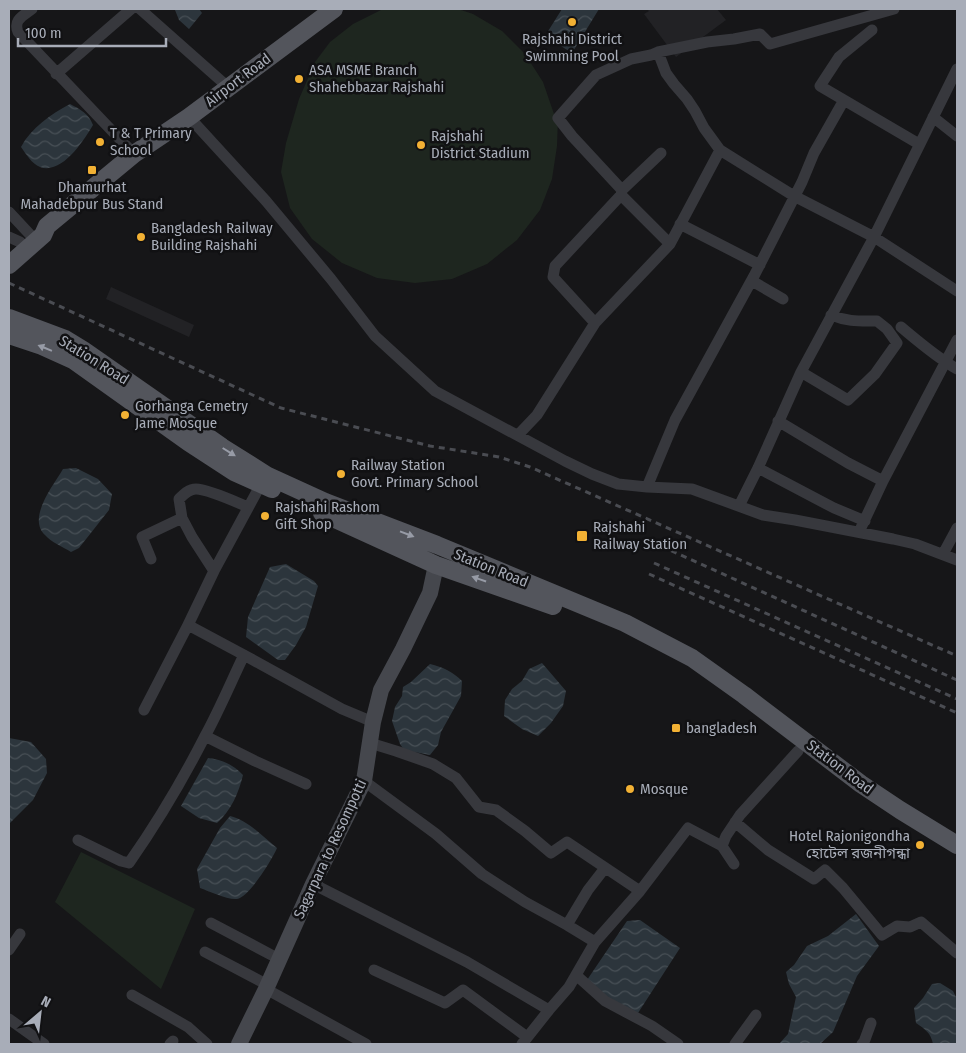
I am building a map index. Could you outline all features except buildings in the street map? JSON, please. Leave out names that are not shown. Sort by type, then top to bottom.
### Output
[{"type":"main road","name":"Airport Road","points":[[18,250],[37,228],[48,226],[134,154],[190,117],[334,9]]},
{"type":"main road","name":"Station Road","points":[[9,318],[65,339],[222,447],[268,476],[325,502],[437,545],[625,623],[692,658],[861,784],[957,845]]},
{"type":"main road","name":"Station Road","points":[[9,335],[42,346],[73,360],[188,442],[234,472],[436,565],[608,627],[695,672],[769,726],[836,780],[891,817],[957,857]]},
{"type":"main road","name":"Sagarpara to Resompotti","points":[[240,1044],[313,884],[364,781],[373,722],[381,690],[430,593],[436,565]]},
{"type":"street","points":[[32,9],[16,22],[18,32],[134,154]]},
{"type":"street","points":[[56,74],[132,9]]},
{"type":"street","points":[[140,9],[228,87]]},
{"type":"street","points":[[670,244],[621,192],[558,118],[596,75],[631,59],[658,52],[760,34],[770,44],[878,11],[894,9]]},
{"type":"street","points":[[872,30],[840,57],[820,86],[919,144]]},
{"type":"street","points":[[658,52],[666,73],[695,111],[704,128],[720,150],[794,196],[874,237],[957,291]]},
{"type":"street","points":[[739,506],[801,372],[874,237],[957,69]]},
{"type":"street","points":[[647,487],[675,420],[760,265],[802,182],[814,153],[844,100]]},
{"type":"street","points":[[190,117],[332,278],[375,336],[435,391],[565,461],[618,484],[692,489],[763,515],[915,544],[957,560]]},
{"type":"street","points":[[932,117],[957,136]]},
{"type":"street","points":[[518,435],[537,415],[595,323],[670,244],[720,150]]},
{"type":"street","points":[[595,323],[553,277],[555,266],[621,192],[661,154]]},
{"type":"street","points":[[9,212],[18,250]]},
{"type":"street","points":[[680,224],[760,265]]},
{"type":"street","points":[[752,280],[783,299]]},
{"type":"street","points":[[801,372],[848,400],[875,374],[897,343],[887,329],[878,321],[842,320],[831,315]]},
{"type":"street","points":[[901,327],[925,348],[957,369]]},
{"type":"street","points":[[859,532],[883,481],[957,340]]},
{"type":"street","points":[[778,421],[832,454],[883,481]]},
{"type":"street","points":[[758,468],[834,508],[865,521]]},
{"type":"street","points":[[144,710],[214,571],[261,484]]},
{"type":"street","points":[[214,571],[182,518],[179,499],[186,491],[196,489],[213,493],[248,507]]},
{"type":"street","points":[[152,559],[142,538],[182,518]]},
{"type":"street","points":[[943,554],[957,528]]},
{"type":"street","points":[[188,625],[342,709],[373,722]]},
{"type":"street","points":[[78,840],[129,863],[168,804],[205,736],[244,655]]},
{"type":"street","points":[[205,736],[306,784]]},
{"type":"street","points":[[370,743],[433,764],[456,778],[479,807],[496,810],[551,853],[567,842],[640,891]]},
{"type":"street","points":[[722,846],[726,836],[740,815],[798,751]]},
{"type":"street","points":[[364,781],[436,834],[482,874],[525,902],[595,942]]},
{"type":"street","points":[[735,822],[768,850],[814,879],[825,870],[843,888],[882,935],[896,926],[910,927],[921,922],[957,953]]},
{"type":"street","points":[[374,970],[445,1003],[463,990],[525,1041],[569,987],[595,942],[640,891],[688,828],[722,846],[734,864]]},
{"type":"street","points":[[567,925],[588,890],[605,868]]},
{"type":"street","points":[[313,884],[468,962],[549,1010]]},
{"type":"street","points":[[211,923],[279,959]]},
{"type":"street","points":[[9,950],[20,934]]},
{"type":"street","points":[[205,952],[366,1044]]},
{"type":"street","points":[[576,975],[605,1001],[652,1026],[678,1044]]},
{"type":"street","points":[[132,995],[188,1027],[206,1044]]},
{"type":"street","points":[[735,1044],[756,1015]]},
{"type":"street","points":[[9,1019],[44,1044]]},
{"type":"street","points":[[862,1044],[871,1024]]},
{"type":"shaded area","name":"Rajshahi District Stadium","points":[[383,9],[458,9],[473,14],[502,31],[525,54],[543,82],[554,114],[558,118],[557,146],[552,179],[540,210],[517,240],[487,264],[452,279],[415,283],[377,278],[342,263],[312,239],[290,208],[281,172],[286,143],[299,99],[315,62],[330,42],[353,24]]},
{"type":"shaded area","points":[[647,9],[717,9],[726,20],[676,57],[644,14],[649,11]]},
{"type":"shaded area","points":[[111,287],[194,325],[189,337],[106,299]]},
{"type":"shaded area","points":[[81,852],[195,909],[161,989],[55,902]]},
{"type":"water","points":[[199,9],[202,13],[189,29],[179,20],[175,10]]},
{"type":"water","name":"Rajshahi District Swimming Pool","points":[[562,9],[599,9],[572,53],[545,36]]},
{"type":"water","points":[[70,104],[87,115],[93,125],[78,147],[64,161],[48,168],[37,166],[21,147],[42,122]]},
{"type":"water","points":[[76,468],[98,479],[112,494],[109,510],[79,548],[71,552],[45,535],[40,528],[39,520],[40,511],[48,493],[63,469]]},
{"type":"water","points":[[286,564],[314,581],[318,586],[306,627],[285,660],[278,660],[246,637],[248,617],[270,567]]},
{"type":"water","points":[[542,663],[566,691],[563,706],[551,723],[538,736],[522,729],[504,716],[505,700],[512,689],[522,681],[529,669]]},
{"type":"water","points":[[430,664],[447,670],[462,681],[461,696],[441,732],[438,745],[430,755],[404,750],[392,721],[395,707],[402,696],[403,687]]},
{"type":"water","points":[[9,738],[31,742],[46,759],[47,773],[33,800],[9,824]]},
{"type":"water","points":[[208,758],[227,763],[243,775],[234,801],[217,823],[199,818],[181,806]]},
{"type":"water","points":[[230,816],[249,825],[277,848],[254,885],[242,897],[237,899],[223,897],[200,888],[197,869],[220,828]]},
{"type":"water","points":[[856,914],[879,946],[857,976],[833,1032],[820,1044],[779,1044],[788,1034],[796,997],[789,984],[786,972],[794,965],[807,946],[828,936]]},
{"type":"water","points":[[640,920],[680,948],[638,1013],[623,1010],[587,980],[627,921]]},
{"type":"water","points":[[940,983],[953,991],[957,997],[957,1044],[933,1044],[927,1032],[916,1023],[914,1008],[932,984]]},
{"type":"railway","points":[[9,283],[281,408],[430,446],[499,457],[530,467],[957,656]]},
{"type":"railway","points":[[661,546],[957,680]]},
{"type":"railway","points":[[654,563],[957,699]]},
{"type":"railway","points":[[649,574],[957,713]]},
{"type":"place","name":"Rajshahi District Swimming Pool","points":[[572,22]]},
{"type":"place","name":"ASA MSME Branch Shahebbazar Rajshahi","points":[[299,79]]},
{"type":"place","name":"T & T Primary School","points":[[100,142]]},
{"type":"place","name":"Rajshahi District Stadium","points":[[421,145]]},
{"type":"place","name":"Dhamurhat Mahadebpur Bus Stand","points":[[92,170]]},
{"type":"place","name":"Bangladesh Railway Building Rajshahi","points":[[141,237]]},
{"type":"place","name":"Gorhanga Cemetry Jame Mosque","points":[[125,415]]},
{"type":"place","name":"Railway Station Govt. Primary School","points":[[341,474]]},
{"type":"place","name":"Rajshahi Rashom Gift Shop","points":[[265,516]]},
{"type":"place","name":"Rajshahi Railway Station","points":[[582,536]]},
{"type":"place","name":"bangladesh","points":[[676,728]]},
{"type":"place","name":"Mosque","points":[[630,789]]},
{"type":"place","name":"Hotel Rajonigondha হোটেল রজনীগন্ধা","points":[[920,845]]}]
